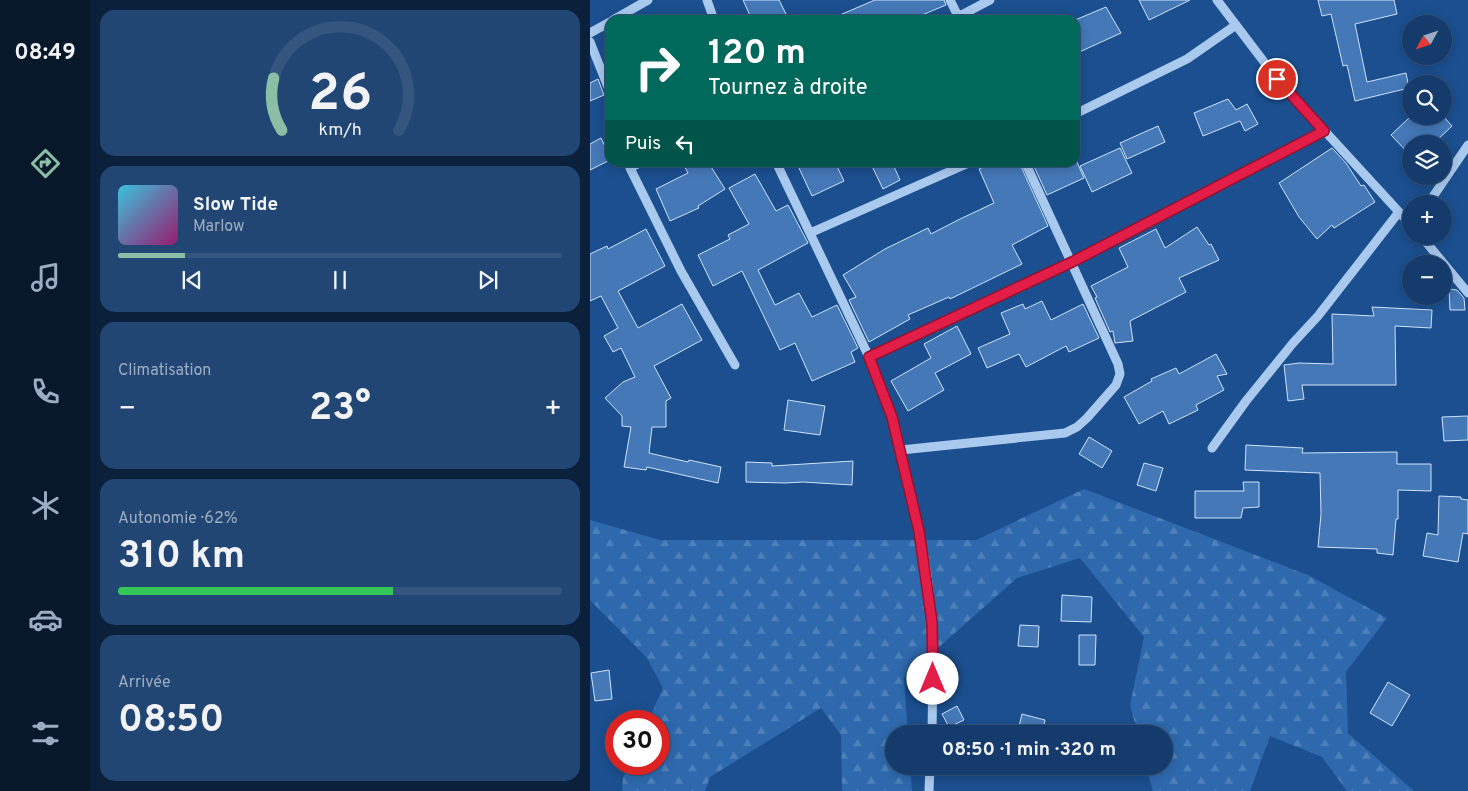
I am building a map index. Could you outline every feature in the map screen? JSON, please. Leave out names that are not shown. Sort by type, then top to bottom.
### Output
[{"type":"street","points":[[622,15],[648,0]]},
{"type":"street","points":[[707,0],[712,15]]},
{"type":"street","points":[[950,0],[956,15]]},
{"type":"street","points":[[964,15],[990,0]]},
{"type":"street","points":[[1216,0],[1277,79],[1402,216]]},
{"type":"street","points":[[590,33],[605,25]]},
{"type":"street","points":[[1080,112],[1187,59],[1236,25]]},
{"type":"street","points":[[590,42],[605,80]]},
{"type":"street","points":[[869,357],[1072,262],[1324,131]]},
{"type":"street","points":[[1434,195],[1468,145]]},
{"type":"street","points":[[631,167],[682,271],[736,365]]},
{"type":"street","points":[[778,167],[869,357],[886,398],[901,450],[919,531],[932,622],[932,725]]},
{"type":"street","points":[[810,233],[960,167]]},
{"type":"street","points":[[901,450],[1065,433],[1078,427],[1116,385],[1120,374],[1118,364],[1027,167]]},
{"type":"street","points":[[1212,448],[1246,401],[1318,316],[1399,212]]},
{"type":"street","points":[[1428,245],[1468,293]]},
{"type":"street","points":[[929,791],[930,775]]},
{"type":"green space","points":[[1084,489],[1308,575],[1387,618],[1346,672],[1348,733],[1414,791],[1347,791],[1322,757],[1270,736],[1250,791],[1153,791],[1149,775],[1173,775],[1173,725],[1136,725],[1130,705],[1144,637],[1080,558],[1017,578],[904,678],[907,725],[885,725],[885,775],[911,775],[912,791],[842,791],[841,735],[821,708],[710,777],[705,791],[622,791],[624,775],[670,775],[670,710],[653,710],[663,688],[647,658],[590,600],[590,520],[660,540],[976,540]]},
{"type":"building","points":[[743,0],[779,0],[786,15],[750,15]]},
{"type":"building","points":[[875,0],[944,0],[946,5],[922,15],[840,15]]},
{"type":"building","points":[[1139,0],[1190,0],[1149,20]]},
{"type":"building","points":[[1318,0],[1394,0],[1397,14],[1355,24],[1367,82],[1406,73],[1406,75],[1402,75],[1402,90],[1355,101],[1347,65],[1343,66],[1331,14],[1322,16]]},
{"type":"building","points":[[1106,7],[1121,33],[1080,52],[1080,18]]},
{"type":"building","points":[[598,79],[604,95],[590,101],[590,83]]},
{"type":"building","points":[[1228,99],[1236,110],[1247,104],[1258,124],[1245,131],[1240,121],[1203,136],[1194,113]]},
{"type":"building","points":[[1402,125],[1452,126],[1442,135],[1402,135],[1402,147],[1391,135]]},
{"type":"building","points":[[1158,126],[1165,142],[1127,159],[1120,143]]},
{"type":"building","points":[[601,138],[605,146],[605,162],[590,170],[590,144]]},
{"type":"building","points":[[1120,148],[1132,173],[1092,192],[1080,166]]},
{"type":"building","points":[[1332,148],[1346,163],[1361,186],[1364,185],[1375,202],[1334,228],[1332,225],[1317,239],[1299,217],[1279,183]]},
{"type":"building","points":[[685,167],[711,167],[725,189],[698,206],[699,208],[670,221],[656,189],[688,173]]},
{"type":"building","points":[[798,167],[837,167],[844,181],[812,196]]},
{"type":"building","points":[[872,167],[894,167],[900,180],[883,189]]},
{"type":"building","points":[[983,167],[1021,167],[1048,226],[1012,245],[1022,264],[950,299],[949,297],[908,315],[910,319],[869,342],[849,300],[856,297],[843,275],[885,249],[928,228],[931,234],[994,203],[979,169]]},
{"type":"building","points":[[1034,167],[1079,167],[1084,178],[1047,195]]},
{"type":"building","points":[[755,174],[776,211],[788,205],[808,243],[758,270],[775,305],[799,293],[812,317],[837,305],[858,348],[851,352],[855,362],[812,381],[795,343],[780,350],[742,271],[713,286],[698,255],[730,239],[728,235],[749,224],[729,188]]},
{"type":"building","points":[[1197,227],[1209,245],[1211,244],[1219,260],[1179,278],[1186,292],[1130,321],[1133,341],[1115,343],[1113,331],[1110,332],[1091,286],[1128,267],[1119,248],[1156,229],[1165,248]]},
{"type":"building","points":[[646,229],[665,266],[618,291],[638,328],[682,304],[702,340],[654,366],[671,398],[666,401],[666,427],[652,427],[649,453],[721,467],[718,483],[647,467],[646,470],[624,467],[631,427],[622,426],[622,416],[605,398],[623,382],[635,377],[621,348],[613,352],[604,336],[618,328],[601,296],[590,301],[590,254],[607,246],[608,249]]},
{"type":"building","points":[[1452,289],[1457,290],[1464,298],[1465,310],[1450,310],[1450,305],[1452,305]]},
{"type":"building","points":[[1042,301],[1051,320],[1083,304],[1099,338],[1069,352],[1066,346],[1026,367],[1019,354],[987,368],[978,348],[1010,334],[1001,313],[1023,304],[1025,309]]},
{"type":"building","points":[[1372,307],[1432,310],[1431,328],[1395,326],[1396,385],[1302,385],[1304,399],[1288,401],[1284,365],[1299,363],[1333,364],[1332,314],[1374,316]]},
{"type":"building","points":[[957,326],[971,354],[935,373],[944,390],[908,411],[891,381],[931,358],[924,344]]},
{"type":"building","points":[[1216,354],[1227,374],[1217,376],[1224,390],[1196,405],[1198,410],[1169,424],[1163,411],[1139,424],[1124,397],[1152,381],[1151,379],[1176,368],[1179,374]]},
{"type":"building","points":[[788,400],[825,406],[820,435],[784,430]]},
{"type":"building","points":[[1468,416],[1468,440],[1444,441],[1442,417]]},
{"type":"building","points":[[1089,437],[1112,451],[1102,468],[1079,454]]},
{"type":"building","points":[[1246,445],[1303,448],[1302,453],[1397,452],[1397,464],[1431,464],[1431,491],[1398,490],[1398,519],[1396,519],[1393,555],[1377,553],[1377,549],[1318,547],[1321,514],[1320,473],[1245,470]]},
{"type":"building","points":[[853,461],[852,485],[803,482],[746,482],[746,462],[772,463],[772,466]]},
{"type":"building","points":[[1144,463],[1163,468],[1156,491],[1137,485]]},
{"type":"building","points":[[1243,482],[1259,482],[1259,507],[1243,508],[1241,518],[1195,518],[1195,491],[1244,491]]},
{"type":"building","points":[[1439,496],[1461,497],[1461,499],[1468,500],[1468,534],[1463,533],[1458,562],[1423,556],[1427,533],[1438,535]]},
{"type":"building","points":[[1062,595],[1092,597],[1091,622],[1061,621]]},
{"type":"building","points":[[1020,625],[1039,626],[1038,647],[1018,646]]},
{"type":"building","points":[[1079,635],[1096,635],[1095,665],[1079,665]]},
{"type":"building","points":[[609,670],[612,699],[595,701],[591,673]]},
{"type":"building","points":[[1388,682],[1410,695],[1392,726],[1370,713]]},
{"type":"building","points":[[957,706],[964,720],[953,725],[948,725],[942,714]]},
{"type":"building","points":[[1022,714],[1045,720],[1044,725],[1019,725]]},
{"type":"route","points":[[933,679],[932,622],[919,531],[892,417],[869,357],[1072,262],[1324,131],[1277,79]]}]
